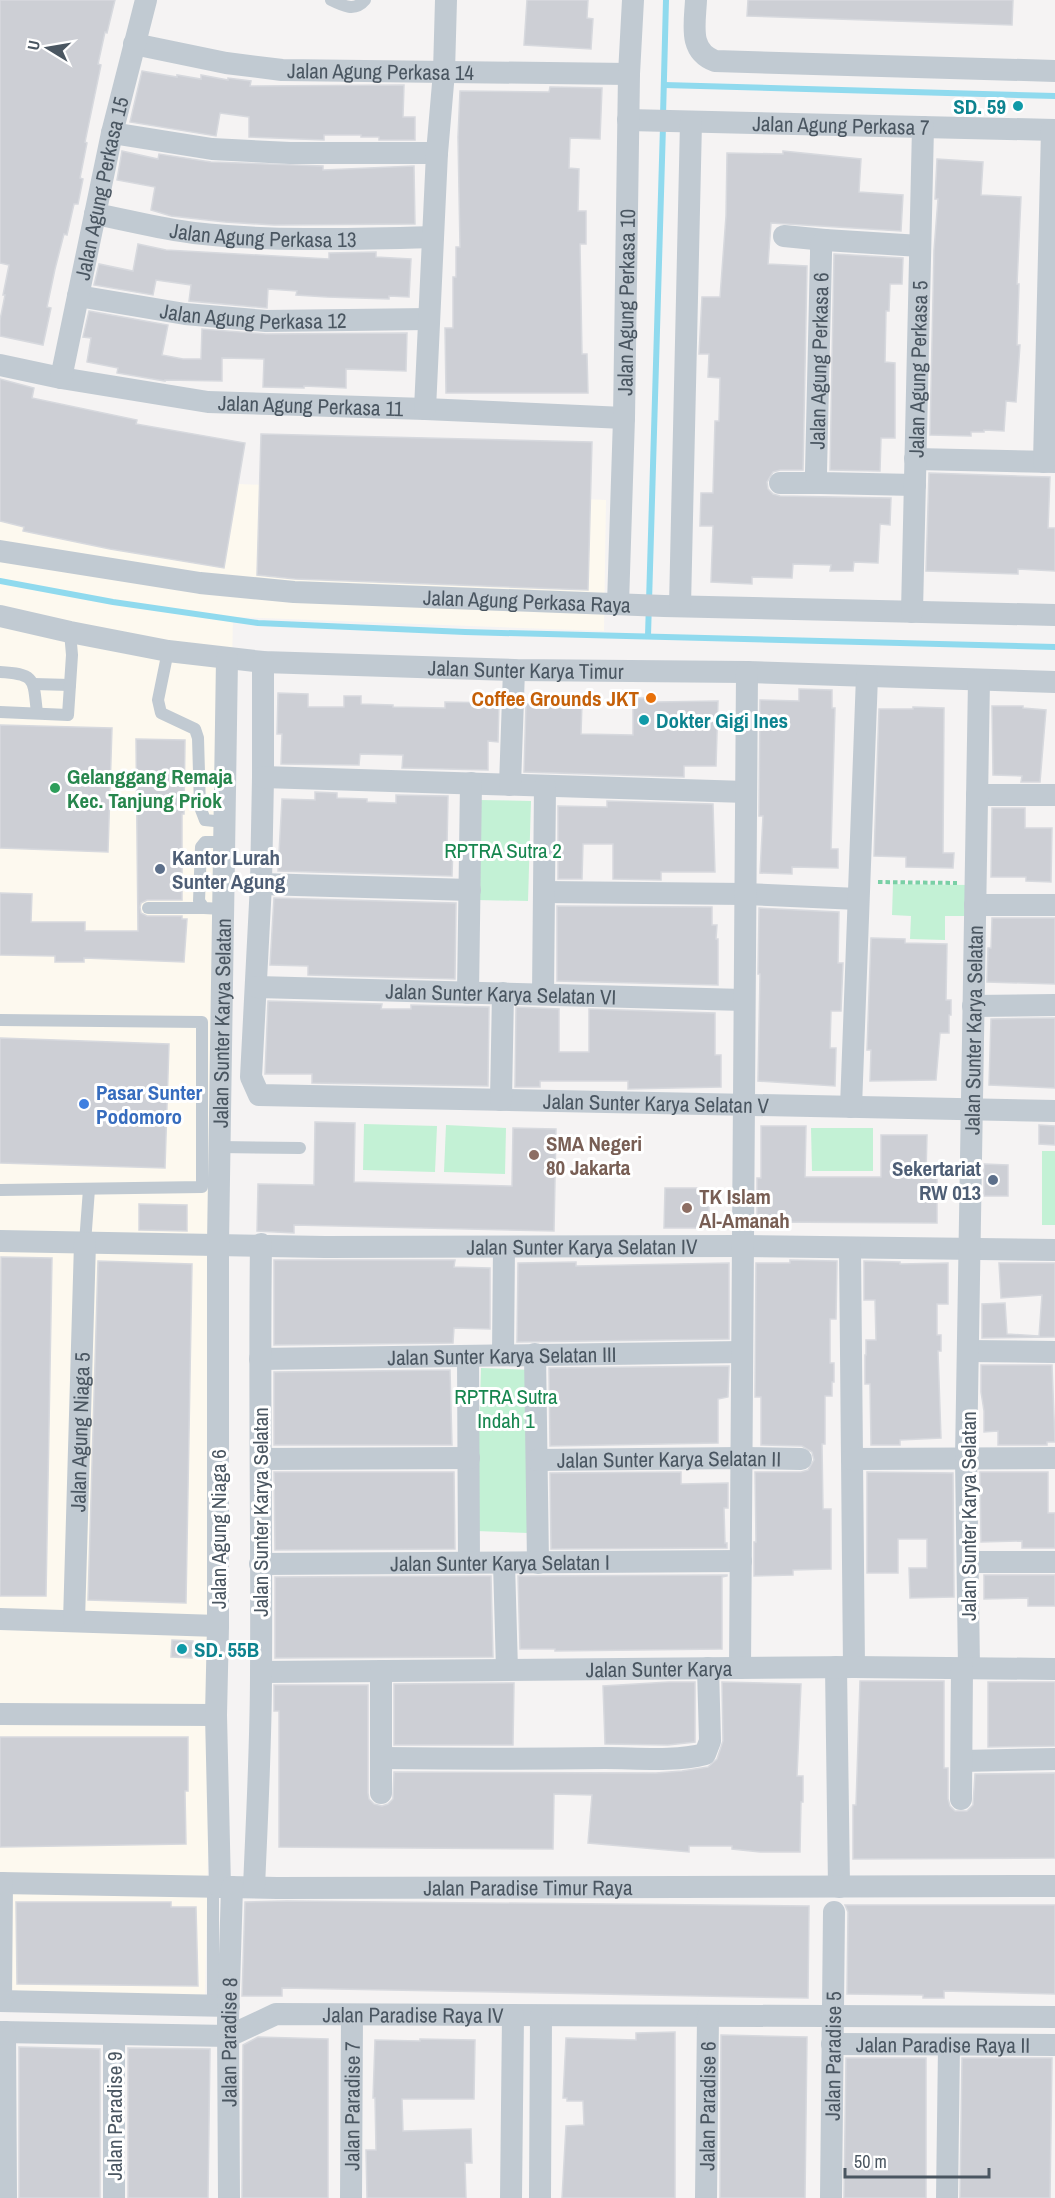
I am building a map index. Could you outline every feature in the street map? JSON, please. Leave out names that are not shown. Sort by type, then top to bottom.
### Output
[{"type":"street","name":"Jalan Agung Perkasa 15","points":[[61,378],[112,133],[146,0]]},
{"type":"street","points":[[425,409],[446,0]]},
{"type":"street","name":"Jalan Agung Perkasa 10","points":[[627,604],[624,418],[636,120],[629,74],[633,0]]},
{"type":"street","points":[[696,0],[697,47],[701,54],[715,61],[1055,71]]},
{"type":"street","name":"Jalan Agung Perkasa 14","points":[[134,44],[226,63],[282,70],[629,74]]},
{"type":"street","name":"Jalan Agung Perkasa 7","points":[[636,120],[1054,130]]},
{"type":"street","points":[[672,606],[692,122]]},
{"type":"street","name":"Jalan Agung Perkasa 5","points":[[912,612],[923,126]]},
{"type":"street","points":[[915,459],[1049,462],[1054,130]]},
{"type":"street","points":[[112,133],[212,149],[290,153],[437,153]]},
{"type":"street","name":"Jalan Agung Perkasa 13","points":[[95,214],[193,233],[276,239],[340,240],[433,237]]},
{"type":"street","points":[[784,236],[920,246]]},
{"type":"street","name":"Jalan Agung Perkasa 6","points":[[821,483],[817,479],[816,472],[821,246],[825,240]]},
{"type":"street","name":"Jalan Agung Perkasa 12","points":[[78,296],[185,315],[266,321],[429,320]]},
{"type":"street","name":"Jalan Agung Perkasa 11","points":[[0,365],[61,378],[208,402],[624,418]]},
{"type":"street","points":[[780,483],[915,485]]},
{"type":"street","name":"Jalan Agung Perkasa Raya","points":[[0,551],[200,583],[294,592],[672,606],[1055,615]]},
{"type":"street","name":"Jalan Sunter Karya Timur","points":[[0,615],[69,632],[168,651],[263,662],[514,670],[747,672],[1055,682]]},
{"type":"street","name":"Jalan Sunter Karya Selatan","points":[[218,1244],[219,1147],[213,909],[224,832],[227,659]]},
{"type":"street","points":[[257,987],[263,777],[263,662]]},
{"type":"street","points":[[510,785],[514,670]]},
{"type":"street","points":[[740,1668],[747,672]]},
{"type":"street","points":[[851,1107],[867,676]]},
{"type":"street","name":"Jalan Sunter Karya Selatan","points":[[961,1799],[968,1562],[966,1458],[979,680]]},
{"type":"street","points":[[263,777],[746,792]]},
{"type":"street","points":[[468,993],[471,783]]},
{"type":"street","points":[[543,994],[545,786]]},
{"type":"street","points":[[977,795],[1055,795]]},
{"type":"street","points":[[261,884],[470,890]]},
{"type":"street","points":[[544,892],[745,894],[859,890]]},
{"type":"street","points":[[975,894],[1055,905]]},
{"type":"street","name":"Jalan Sunter Karya Selatan VI","points":[[257,987],[744,1000]]},
{"type":"street","name":"Jalan Sunter Karya Selatan V","points":[[257,987],[252,1077],[259,1095],[1055,1111]]},
{"type":"street","points":[[501,1100],[503,993]]},
{"type":"street","points":[[973,1006],[1055,1005]]},
{"type":"street","name":"Jalan Sunter Karya Selatan IV","points":[[0,1241],[1055,1250]]},
{"type":"street","name":"Jalan Agung Niaga 5","points":[[74,1621],[85,1243]]},
{"type":"street","name":"Jalan Agung Niaga 6","points":[[218,1244],[216,1715],[230,1887]]},
{"type":"street","name":"Jalan Sunter Karya Selatan","points":[[230,1887],[261,1672],[261,1244]]},
{"type":"street","points":[[503,1355],[504,1247]]},
{"type":"street","points":[[839,1887],[852,1459],[850,1248]]},
{"type":"street","points":[[968,1351],[1055,1352]]},
{"type":"street","name":"Jalan Sunter Karya Selatan III","points":[[260,1359],[742,1352]]},
{"type":"street","points":[[535,1354],[538,1563]]},
{"type":"street","points":[[468,1356],[469,1563]]},
{"type":"street","points":[[262,1459],[469,1458]]},
{"type":"street","points":[[852,1459],[1055,1458]]},
{"type":"street","name":"Jalan Sunter Karya Selatan II","points":[[537,1460],[801,1459]]},
{"type":"street","name":"Jalan Sunter Karya Selatan I","points":[[260,1564],[741,1561]]},
{"type":"street","points":[[968,1562],[1055,1562]]},
{"type":"street","points":[[504,1563],[507,1670]]},
{"type":"street","points":[[0,1619],[218,1626]]},
{"type":"street","name":"Jalan Sunter Karya","points":[[261,1672],[845,1667],[1055,1669]]},
{"type":"street","points":[[381,1758],[695,1757],[705,1754],[710,1741],[708,1668]]},
{"type":"street","points":[[381,1671],[381,1793]]},
{"type":"street","points":[[0,1714],[216,1715]]},
{"type":"street","points":[[962,1761],[1055,1759]]},
{"type":"street","points":[[1,1883],[1,2001],[221,2006]]},
{"type":"street","name":"Jalan Paradise Timur Raya","points":[[1,1883],[230,1887],[1055,1886]]},
{"type":"street","name":"Jalan Paradise 8","points":[[229,2198],[229,2036],[221,2006],[230,1887]]},
{"type":"street","name":"Jalan Paradise 5","points":[[831,2198],[834,1912]]},
{"type":"street","name":"Jalan Paradise Raya IV","points":[[2,2032],[229,2036],[276,2014],[833,2017]]},
{"type":"street","name":"Jalan Paradise 7","points":[[351,2198],[352,2015]]},
{"type":"street","points":[[511,2198],[513,2015]]},
{"type":"street","points":[[540,2198],[541,2016]]},
{"type":"street","name":"Jalan Paradise 6","points":[[706,2198],[708,2016]]},
{"type":"street","name":"Jalan Paradise Raya II","points":[[833,2017],[1055,2017]]},
{"type":"street","points":[[2,2032],[6,2198]]},
{"type":"street","name":"Jalan Paradise 9","points":[[114,2034],[114,2198]]},
{"type":"street","name":"Jalan Paradise Raya II","points":[[832,2044],[1055,2045]]},
{"type":"street","points":[[947,2198],[949,2046]]},
{"type":"lane","points":[[330,0],[356,7],[365,0]]},
{"type":"lane","points":[[0,712],[69,714],[72,655],[69,632]]},
{"type":"lane","points":[[168,651],[158,700],[161,713],[195,729],[199,747],[200,807],[205,820],[224,832]]},
{"type":"lane","points":[[0,672],[29,676],[34,684],[37,713]]},
{"type":"lane","points":[[34,684],[70,685]]},
{"type":"lane","points":[[148,908],[213,909]]},
{"type":"lane","points":[[0,1020],[214,1020],[202,1187],[0,1190]]},
{"type":"lane","points":[[219,1147],[300,1148]]},
{"type":"lane","points":[[85,1243],[89,1189]]},
{"type":"path","points":[[859,890],[975,894]]},
{"type":"shaded area","points":[[0,443],[194,482],[606,500],[604,631],[233,617],[205,2003],[0,2000]]},
{"type":"green space","name":"RPTRA Sutra 2","points":[[479,800],[531,801],[528,901],[476,900]]},
{"type":"green space","points":[[893,884],[968,885],[967,916],[945,916],[945,940],[910,939],[911,916],[892,915]]},
{"type":"green space","points":[[364,1124],[437,1126],[435,1172],[363,1170]]},
{"type":"green space","points":[[446,1125],[506,1128],[505,1174],[444,1172]]},
{"type":"green space","points":[[811,1128],[873,1128],[873,1171],[812,1171]]},
{"type":"green space","points":[[1042,1151],[1055,1151],[1055,1225],[1042,1225]]},
{"type":"green space","name":"RPTRA Sutra Indah 1","points":[[481,1368],[533,1370],[528,1533],[476,1531]]},
{"type":"building","points":[[0,0],[115,0],[98,64],[101,65],[85,142],[87,143],[80,178],[83,179],[78,204],[74,204],[67,235],[64,234],[55,269],[47,307],[51,308],[43,345],[0,336],[0,320],[5,295],[3,295],[9,265],[0,263]]},
{"type":"building","points":[[527,0],[588,0],[587,18],[593,19],[591,49],[524,45]]},
{"type":"building","points":[[748,0],[1013,0],[1012,25],[747,16]]},
{"type":"building","points":[[142,71],[177,77],[177,75],[201,79],[201,75],[251,81],[250,86],[404,85],[403,117],[415,117],[415,140],[379,140],[379,137],[361,137],[361,135],[324,135],[324,140],[249,137],[249,117],[220,113],[216,136],[130,122]]},
{"type":"building","points":[[550,87],[602,88],[600,139],[570,138],[569,168],[579,169],[578,211],[586,211],[586,244],[580,244],[582,354],[587,354],[588,393],[446,393],[445,328],[453,328],[453,277],[456,277],[456,247],[460,247],[458,137],[460,91],[549,92]]},
{"type":"building","points":[[122,151],[158,159],[159,154],[211,162],[323,166],[323,170],[414,166],[415,224],[274,225],[171,216],[151,210],[155,187],[117,180]]},
{"type":"building","points":[[783,151],[861,159],[859,192],[903,195],[901,231],[771,223],[768,264],[807,266],[803,470],[773,472],[767,482],[768,489],[780,496],[891,498],[890,525],[880,524],[878,563],[854,562],[853,571],[830,571],[831,565],[793,564],[792,578],[752,577],[752,584],[711,582],[713,526],[700,526],[701,493],[713,493],[715,421],[719,421],[720,378],[708,377],[709,354],[699,354],[702,297],[720,297],[726,216],[727,153],[783,154]]},
{"type":"building","points":[[937,159],[983,162],[981,195],[1021,197],[1017,284],[1019,284],[1017,345],[1020,345],[1016,402],[1006,401],[1004,431],[984,430],[984,432],[971,432],[971,436],[930,435],[934,250],[938,199],[935,199]]},
{"type":"building","points":[[138,244],[166,250],[329,259],[329,253],[376,252],[376,257],[411,259],[409,297],[389,296],[389,299],[327,297],[296,295],[297,291],[268,289],[267,308],[189,301],[191,285],[156,280],[153,295],[94,285],[99,264],[133,271]]},
{"type":"building","points":[[834,254],[903,258],[902,284],[890,284],[889,311],[886,311],[885,362],[895,363],[895,438],[881,438],[880,471],[830,470]]},
{"type":"building","points":[[89,311],[168,325],[162,355],[183,359],[201,359],[202,329],[266,334],[407,333],[406,371],[346,369],[346,388],[263,387],[264,359],[222,358],[222,381],[165,381],[117,373],[118,368],[87,362],[91,338],[83,337]]},
{"type":"building","points":[[0,379],[34,388],[32,398],[137,420],[136,424],[245,443],[224,568],[110,549],[23,531],[24,527],[0,521]]},
{"type":"building","points":[[261,434],[592,442],[588,590],[295,579],[257,575]]},
{"type":"building","points":[[929,473],[1050,477],[1048,528],[1055,528],[1055,571],[1018,569],[1018,574],[926,571]]},
{"type":"building","points":[[799,689],[832,690],[832,708],[835,708],[831,849],[838,849],[838,868],[792,867],[792,874],[760,873],[763,816],[759,816],[760,700],[799,701]]},
{"type":"building","points":[[278,693],[308,694],[308,707],[344,707],[344,696],[361,696],[361,704],[393,705],[393,707],[445,708],[445,702],[499,703],[498,742],[488,741],[488,770],[402,768],[403,755],[360,754],[359,765],[281,764],[282,734],[277,734]]},
{"type":"building","points":[[633,698],[656,698],[656,702],[718,701],[716,766],[684,766],[684,777],[524,772],[526,704],[582,703],[581,734],[633,735]]},
{"type":"building","points":[[992,706],[1023,706],[1023,708],[1046,710],[1040,782],[1021,782],[1022,776],[993,775]]},
{"type":"building","points":[[913,707],[944,708],[943,853],[954,853],[953,868],[906,867],[906,857],[874,856],[879,709],[913,709]]},
{"type":"building","name":"Gelanggang Remaja Kec. Tanjung Priok","points":[[0,725],[112,728],[108,852],[0,848]]},
{"type":"building","points":[[136,739],[185,740],[182,900],[147,900],[141,903],[140,907],[141,913],[147,916],[182,916],[182,919],[187,919],[184,962],[84,958],[84,962],[55,962],[55,956],[0,955],[0,893],[32,894],[31,922],[85,922],[85,931],[138,931]]},
{"type":"building","points":[[315,792],[337,793],[337,798],[396,803],[396,795],[448,796],[447,846],[453,846],[452,876],[278,871],[282,799],[315,800]]},
{"type":"building","points":[[607,801],[713,804],[715,872],[661,872],[661,880],[613,879],[613,844],[583,844],[582,879],[558,879],[558,806],[607,807]]},
{"type":"building","points":[[992,808],[1025,808],[1025,828],[1052,828],[1051,882],[1026,881],[1026,877],[991,877]]},
{"type":"building","points":[[274,898],[456,903],[455,979],[308,975],[308,966],[270,965]]},
{"type":"building","points":[[557,906],[712,907],[712,925],[717,925],[718,985],[557,981]]},
{"type":"building","points":[[759,908],[839,912],[838,963],[843,963],[841,1011],[831,1011],[830,1048],[836,1048],[835,1086],[758,1081]]},
{"type":"building","points":[[992,918],[1055,918],[1055,984],[987,982]]},
{"type":"building","points":[[871,938],[905,939],[905,943],[947,944],[946,1000],[951,1000],[951,1015],[949,1015],[949,1033],[940,1033],[936,1080],[870,1081],[871,1050],[867,1050]]},
{"type":"building","points":[[268,1001],[382,1004],[381,1009],[411,1009],[411,1005],[489,1007],[488,1086],[312,1083],[312,1074],[265,1074]]},
{"type":"building","points":[[516,1007],[559,1009],[559,1052],[589,1052],[589,1009],[715,1013],[715,1055],[721,1055],[721,1087],[628,1089],[628,1081],[540,1081],[540,1087],[515,1087]]},
{"type":"building","points":[[1055,1018],[1055,1088],[989,1085],[991,1019]]},
{"type":"building","name":"Pasar Sunter Podomoro","points":[[0,1038],[169,1044],[165,1168],[0,1163]]},
{"type":"building","name":"SMA Negeri 80 Jakarta","points":[[315,1122],[355,1123],[354,1182],[512,1186],[513,1128],[556,1129],[554,1231],[294,1225],[294,1233],[257,1231],[258,1184],[314,1185]]},
{"type":"building","points":[[1039,1125],[1055,1126],[1055,1145],[1039,1144]]},
{"type":"building","points":[[761,1126],[806,1126],[805,1177],[881,1177],[881,1135],[927,1135],[926,1174],[937,1174],[937,1223],[757,1222],[757,1178],[761,1178]]},
{"type":"building","name":"Sekertariat RW 013","points":[[984,1164],[1008,1165],[1008,1196],[984,1196]]},
{"type":"building","name":"TK Islam Al-Amanah","points":[[665,1188],[709,1188],[709,1228],[664,1228]]},
{"type":"building","points":[[139,1204],[187,1205],[187,1231],[139,1230]]},
{"type":"building","points":[[1,1257],[52,1258],[46,1596],[0,1596]]},
{"type":"building","points":[[274,1260],[455,1260],[454,1267],[490,1268],[490,1329],[454,1328],[453,1343],[274,1345]]},
{"type":"building","points":[[790,1260],[837,1261],[836,1319],[830,1319],[830,1363],[834,1363],[834,1382],[832,1382],[832,1396],[825,1396],[825,1444],[822,1444],[823,1509],[831,1509],[831,1569],[793,1570],[793,1575],[754,1576],[755,1472],[801,1472],[808,1470],[814,1460],[812,1452],[802,1446],[761,1445],[761,1397],[755,1397],[756,1263],[790,1263]]},
{"type":"building","points":[[98,1261],[192,1264],[186,1603],[88,1600]]},
{"type":"building","points":[[864,1261],[900,1262],[900,1264],[948,1263],[948,1304],[937,1304],[937,1335],[941,1335],[941,1351],[938,1351],[941,1438],[900,1440],[900,1445],[871,1445],[870,1384],[865,1384],[865,1355],[866,1340],[876,1340],[875,1300],[864,1300]]},
{"type":"building","points":[[576,1262],[576,1266],[729,1263],[729,1339],[517,1342],[518,1263]]},
{"type":"building","points":[[999,1263],[1055,1263],[1055,1337],[982,1338],[982,1304],[1005,1303],[1007,1334],[1039,1336],[1042,1295],[1001,1298]]},
{"type":"building","points":[[981,1365],[1052,1365],[1055,1442],[1047,1442],[1047,1445],[998,1445],[998,1431],[984,1432]]},
{"type":"building","points":[[729,1366],[728,1397],[718,1399],[718,1443],[550,1446],[549,1368]]},
{"type":"building","points":[[450,1370],[452,1445],[274,1445],[274,1372]]},
{"type":"building","points":[[274,1472],[454,1472],[455,1549],[275,1550]]},
{"type":"building","points":[[681,1472],[681,1484],[728,1483],[728,1508],[724,1508],[727,1548],[551,1549],[550,1473]]},
{"type":"building","points":[[867,1472],[953,1473],[954,1597],[910,1598],[909,1568],[927,1568],[927,1539],[898,1539],[898,1573],[867,1573]]},
{"type":"building","points":[[980,1472],[1048,1472],[1048,1513],[1055,1513],[1055,1548],[1022,1548],[1022,1541],[981,1542]]},
{"type":"building","points":[[727,1575],[722,1577],[722,1649],[555,1651],[555,1649],[520,1649],[518,1576]]},
{"type":"building","points":[[984,1575],[1055,1575],[1055,1606],[1028,1606],[1028,1598],[984,1599]]},
{"type":"building","points":[[491,1576],[493,1657],[275,1658],[275,1577]]},
{"type":"building","name":"SD. 55B","points":[[172,1640],[193,1641],[192,1658],[171,1657]]},
{"type":"building","points":[[860,1681],[944,1681],[944,1768],[948,1768],[948,1799],[955,1811],[967,1811],[973,1805],[975,1774],[1055,1773],[1055,1858],[853,1859],[853,1805],[856,1805]]},
{"type":"building","points":[[695,1682],[695,1742],[668,1745],[605,1744],[603,1686]]},
{"type":"building","points":[[722,1682],[801,1684],[797,1776],[803,1776],[800,1852],[760,1852],[732,1849],[732,1846],[689,1846],[689,1852],[588,1843],[592,1795],[554,1794],[553,1849],[279,1847],[279,1711],[274,1711],[274,1685],[368,1685],[368,1793],[369,1799],[374,1804],[382,1806],[393,1799],[394,1772],[656,1773],[708,1767],[717,1759],[723,1741]]},
{"type":"building","points":[[988,1682],[1055,1682],[1055,1746],[988,1747]]},
{"type":"building","points":[[514,1683],[513,1745],[394,1745],[394,1684]]},
{"type":"building","points":[[0,1737],[188,1737],[188,1791],[185,1791],[186,1844],[0,1847]]},
{"type":"building","points":[[16,1902],[171,1902],[171,1907],[196,1907],[198,1986],[17,1984]]},
{"type":"building","points":[[245,1902],[809,1906],[808,1998],[282,1988],[282,1996],[242,1996]]},
{"type":"building","points":[[845,1905],[1055,1905],[1055,1994],[944,1991],[944,1998],[923,1998],[923,1995],[847,1994],[848,1912]]},
{"type":"building","points":[[675,2032],[675,2198],[562,2198],[566,2126],[584,2125],[583,2101],[567,2101],[567,2098],[563,2098],[566,2038],[636,2040],[636,2033]]},
{"type":"building","points":[[721,2035],[807,2037],[805,2198],[720,2198]]},
{"type":"building","points":[[258,2037],[328,2039],[328,2198],[242,2198],[243,2045]]},
{"type":"building","points":[[420,2039],[475,2040],[474,2099],[402,2099],[403,2131],[471,2129],[472,2163],[465,2163],[466,2198],[367,2198],[366,2150],[376,2150],[375,2098],[373,2098],[375,2040],[420,2041]]},
{"type":"building","points":[[19,2047],[100,2049],[100,2198],[19,2198]]},
{"type":"building","points":[[128,2048],[210,2049],[208,2198],[128,2198]]},
{"type":"building","points":[[846,2058],[926,2058],[926,2198],[844,2198]]},
{"type":"building","points":[[962,2058],[1052,2058],[1050,2198],[960,2198]]},
{"type":"waterway","points":[[663,116],[666,0]]},
{"type":"waterway","points":[[664,85],[1055,96]]},
{"type":"waterway","points":[[648,636],[663,126]]},
{"type":"waterway","points":[[0,581],[113,602],[258,623],[465,632],[1055,647]]},
{"type":"place","name":"SD. 59","points":[[1018,106]]},
{"type":"place","name":"Coffee Grounds JKT","points":[[651,698]]},
{"type":"place","name":"Dokter Gigi Ines","points":[[644,720]]},
{"type":"place","name":"Gelanggang Remaja Kec. Tanjung Priok","points":[[55,788]]},
{"type":"place","name":"Kantor Lurah Sunter Agung","points":[[160,869]]},
{"type":"place","name":"Pasar Sunter Podomoro","points":[[84,1104]]},
{"type":"place","name":"SMA Negeri 80 Jakarta","points":[[534,1155]]},
{"type":"place","name":"Sekertariat RW 013","points":[[993,1180]]},
{"type":"place","name":"TK Islam Al-Amanah","points":[[687,1208]]},
{"type":"place","name":"SD. 55B","points":[[182,1649]]}]
